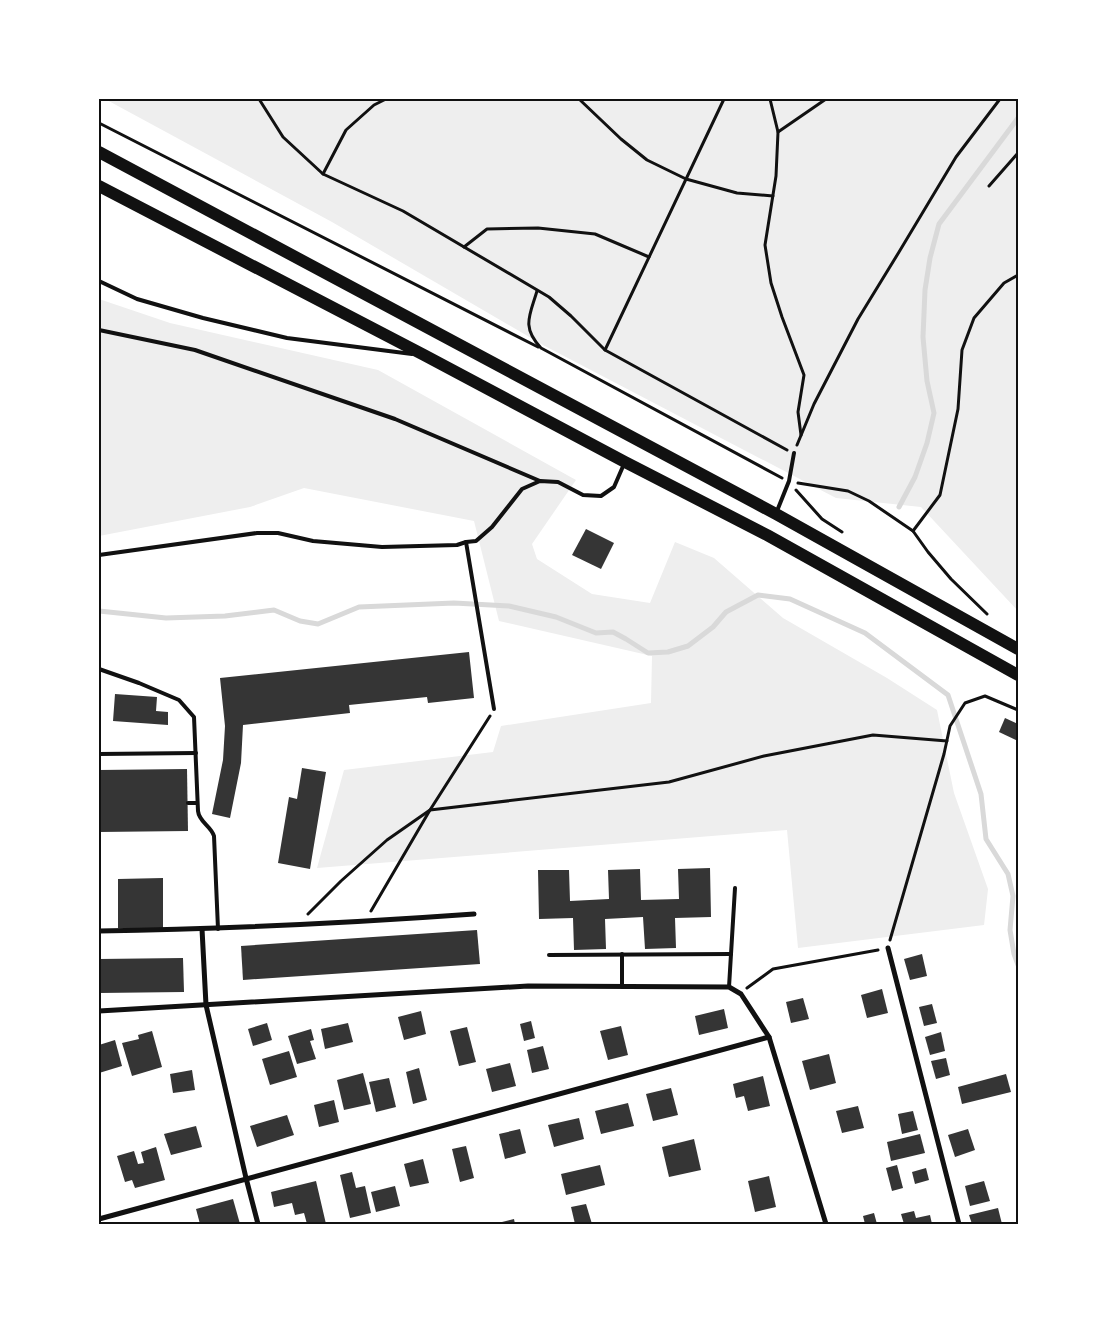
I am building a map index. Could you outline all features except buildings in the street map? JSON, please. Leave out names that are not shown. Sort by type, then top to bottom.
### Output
[{"type":"main road","points":[[99,152],[776,514],[1018,649]]},
{"type":"main road","points":[[99,186],[767,535],[1018,675]]},
{"type":"street","points":[[99,932],[365,922],[474,914]]},
{"type":"street","points":[[202,929],[206,1005],[258,1224]]},
{"type":"street","points":[[888,948],[958,1224]]},
{"type":"street","points":[[99,1011],[528,986],[729,987],[740,994],[769,1037],[826,1224]]},
{"type":"street","points":[[99,1219],[769,1037]]},
{"type":"lane","points":[[99,281],[137,299],[203,318],[278,335],[424,355]]},
{"type":"lane","points":[[99,330],[195,350],[395,419],[540,481],[558,482],[583,495],[601,496],[614,487],[625,462]]},
{"type":"lane","points":[[776,514],[788,482],[794,453]]},
{"type":"lane","points":[[99,555],[257,533],[278,533],[314,540],[382,547],[457,545],[476,541],[492,527],[522,489],[540,481]]},
{"type":"lane","points":[[466,542],[494,709]]},
{"type":"lane","points":[[99,669],[140,683],[179,700],[194,717],[198,816],[213,831],[214,836],[218,928]]},
{"type":"lane","points":[[99,754],[196,753]]},
{"type":"lane","points":[[188,803],[198,803]]},
{"type":"lane","points":[[729,987],[735,888]]},
{"type":"lane","points":[[622,954],[622,986]]},
{"type":"lane","points":[[549,955],[731,954]]},
{"type":"path","points":[[259,99],[284,136],[323,174],[403,211],[549,297],[605,350],[794,453],[814,404],[858,319],[956,157],[1000,99]]},
{"type":"path","points":[[323,174],[346,130],[374,106],[386,99]]},
{"type":"path","points":[[579,99],[621,139],[648,160],[686,179],[737,193],[773,196]]},
{"type":"path","points":[[605,350],[724,99]]},
{"type":"path","points":[[770,99],[778,132],[776,176],[765,245],[771,283],[804,376],[798,412],[801,436]]},
{"type":"path","points":[[778,132],[826,99]]},
{"type":"path","points":[[99,123],[541,348],[788,482],[822,519],[846,535]]},
{"type":"path","points":[[989,186],[1018,154]]},
{"type":"path","points":[[464,247],[487,229],[538,228],[595,234],[650,257]]},
{"type":"path","points":[[913,531],[940,495],[958,408],[962,350],[974,318],[1004,283],[1018,275]]},
{"type":"path","points":[[537,290],[528,324],[530,333],[541,348]]},
{"type":"path","points":[[788,482],[848,490],[869,501],[913,531],[951,579],[993,620]]},
{"type":"path","points":[[740,994],[773,969],[888,948],[950,726],[964,703],[985,696],[1018,710]]},
{"type":"path","points":[[365,922],[430,810],[494,709]]},
{"type":"path","points":[[297,925],[341,881],[387,840],[430,810],[669,782],[764,756],[873,735],[947,741]]},
{"type":"shaded area","points":[[105,99],[1018,99],[1018,611],[921,507],[836,498],[543,345],[332,222]]},
{"type":"shaded area","points":[[99,299],[170,323],[378,370],[576,480],[532,544],[537,559],[592,594],[650,603],[675,542],[714,558],[783,618],[887,678],[937,710],[954,793],[988,889],[984,925],[798,948],[787,830],[317,868],[344,770],[493,752],[501,726],[651,703],[652,656],[499,621],[474,521],[304,488],[250,507],[99,536]]},
{"type":"waterway","points":[[899,507],[915,477],[927,443],[934,413],[927,381],[923,337],[925,290],[930,258],[939,224],[1018,118]]},
{"type":"waterway","points":[[99,611],[166,618],[225,616],[274,610],[300,621],[318,624],[359,607],[454,603],[509,606],[556,617],[596,633],[613,632],[648,653],[668,652],[688,646],[713,627],[726,612],[758,595],[790,599],[865,633],[948,695],[981,794],[986,839],[1008,874],[1013,896],[1010,930],[1018,965]]}]
